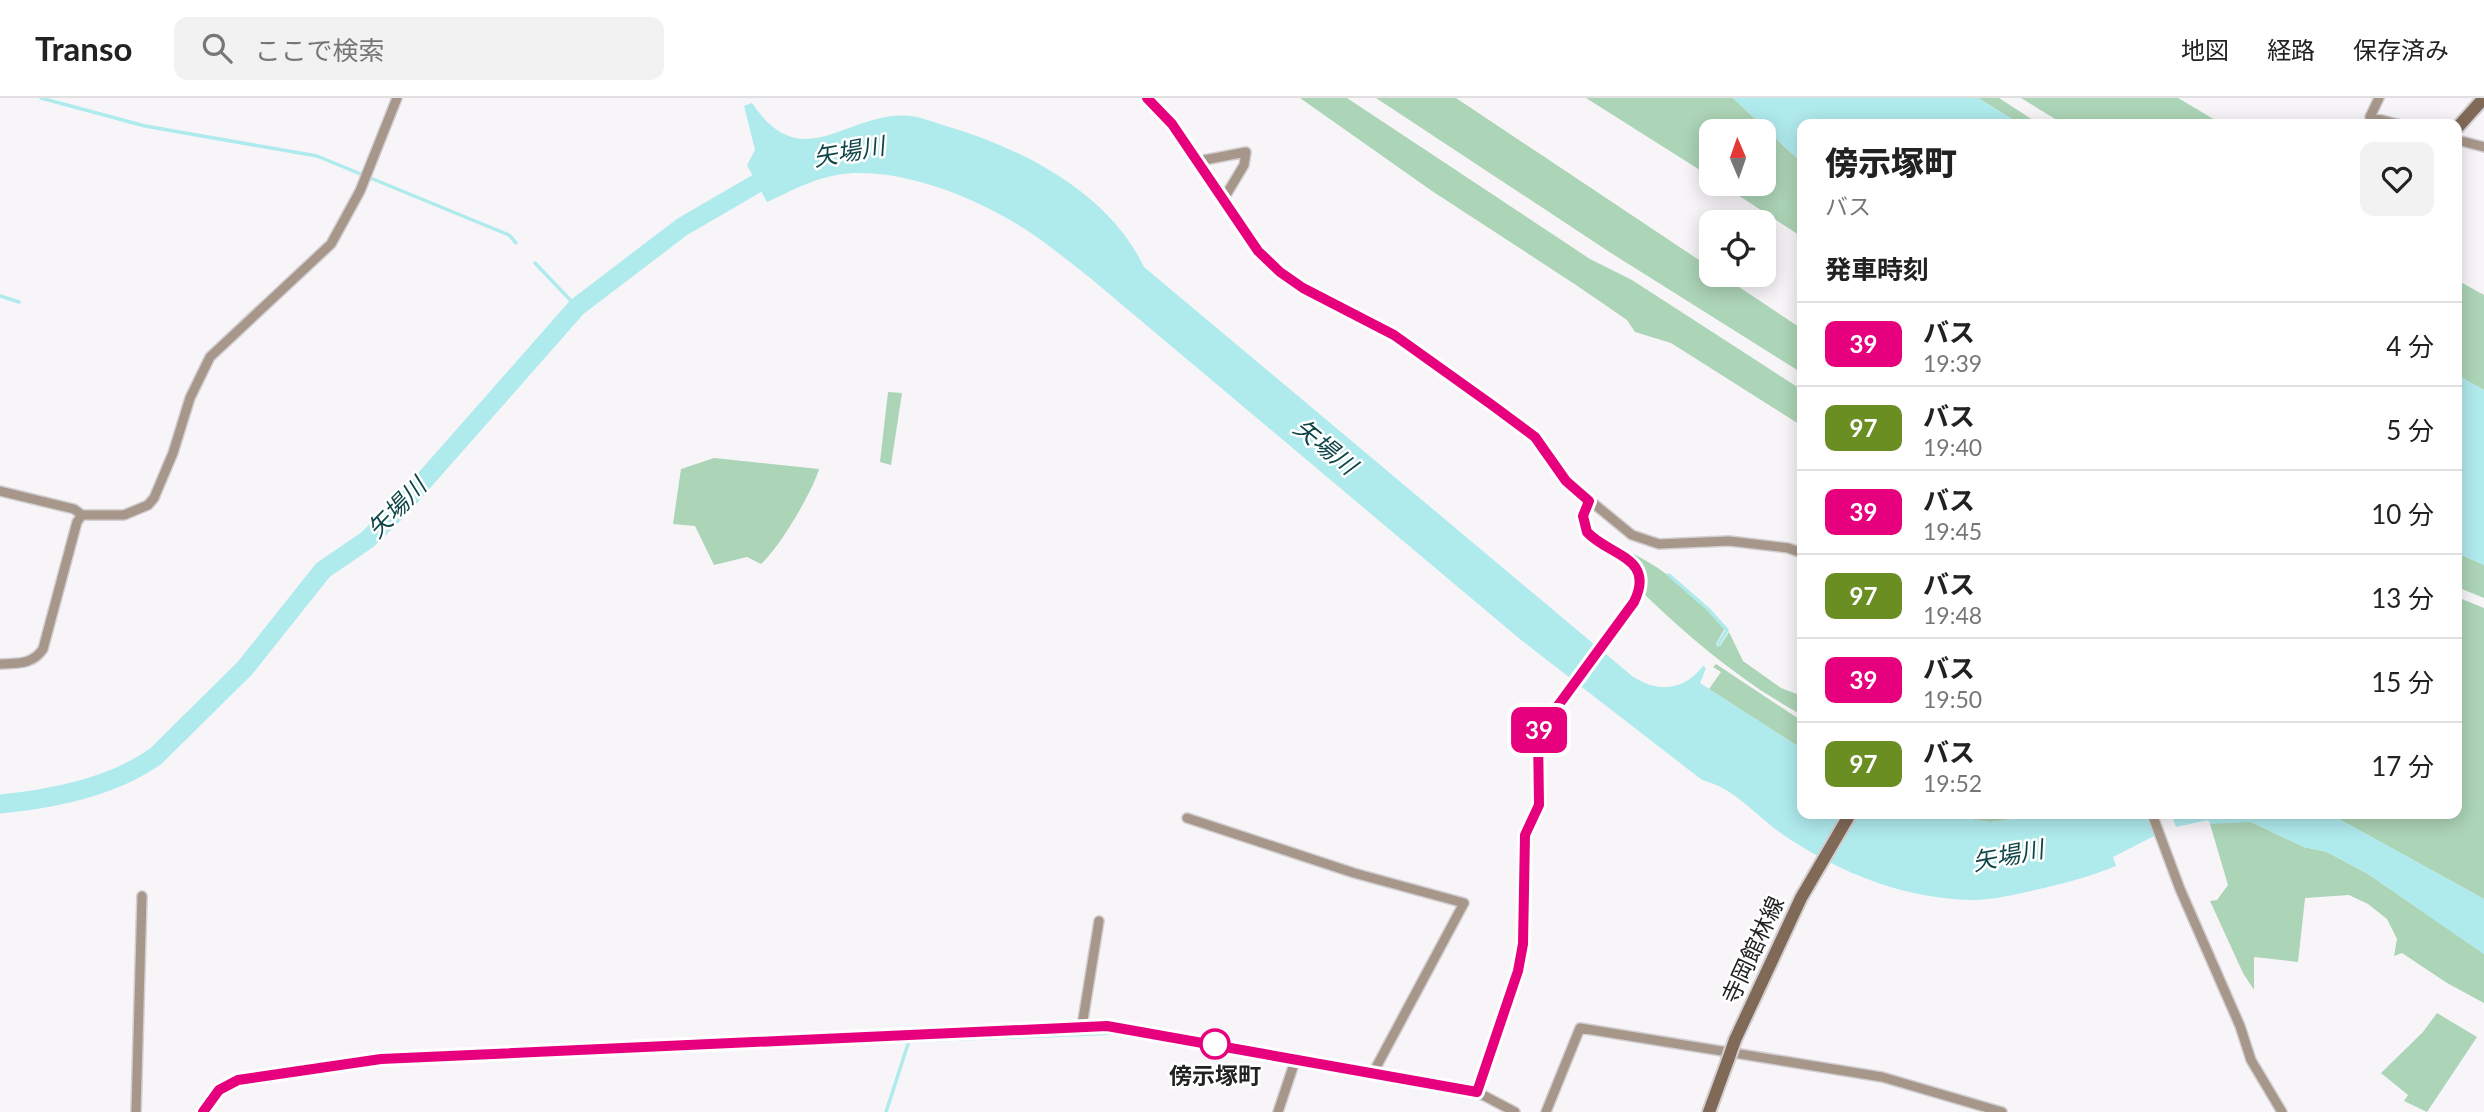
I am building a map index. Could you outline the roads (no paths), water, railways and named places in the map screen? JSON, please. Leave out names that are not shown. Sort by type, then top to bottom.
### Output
[{"type":"main road","points":[[2462,122],[2484,98]]},
{"type":"main road","name":"寺岡館林線","points":[[1709,1112],[1735,1040],[1801,898],[1847,819]]},
{"type":"street","points":[[0,491],[74,509],[82,515],[124,515],[148,505],[154,498],[173,453],[190,398],[210,357],[331,244],[360,191],[397,98]]},
{"type":"street","points":[[1147,98],[1172,124],[1199,161],[1258,251],[1280,272],[1303,288],[1394,335],[1482,397],[1535,437],[1566,481],[1632,535],[1667,544],[1728,541],[1797,551]]},
{"type":"street","points":[[2378,119],[2370,117],[2379,98]]},
{"type":"street","points":[[2462,141],[2484,147]]},
{"type":"street","points":[[1199,161],[1246,152],[1244,165],[1223,200]]},
{"type":"street","points":[[1477,1092],[1518,971],[1523,944],[1525,835],[1539,805],[1537,741],[1540,727],[1634,602],[1640,586],[1636,568],[1631,561],[1587,532],[1583,516],[1589,501]]},
{"type":"street","points":[[0,664],[26,663],[37,657],[43,649],[77,522],[82,515]]},
{"type":"street","points":[[1187,818],[1354,873],[1464,902],[1375,1064],[1373,1073]]},
{"type":"street","points":[[2154,819],[2240,1026],[2251,1060],[2282,1112]]},
{"type":"street","points":[[136,1112],[142,896]]},
{"type":"street","points":[[1082,1026],[1099,921]]},
{"type":"street","points":[[203,1112],[219,1090],[238,1080],[381,1059],[1116,1026],[1477,1092],[1515,1112]]},
{"type":"street","points":[[1546,1112],[1580,1028],[1882,1077],[2003,1112]]},
{"type":"street","points":[[1278,1112],[1296,1058]]},
{"type":"water","points":[[1733,98],[1978,98],[2012,119],[1797,119],[1797,158],[1776,139],[1776,119],[1755,119]]},
{"type":"water","points":[[752,103],[771,125],[789,136],[808,139],[887,117],[919,118],[1004,147],[1060,177],[1109,217],[1129,241],[1144,267],[1632,676],[1651,685],[1670,687],[1687,680],[1703,666],[1706,668],[1700,683],[1797,746],[1797,819],[1969,819],[1990,822],[2012,819],[2157,819],[2162,832],[2113,857],[2116,866],[2107,870],[2010,896],[1976,900],[1950,899],[1900,890],[1829,862],[1785,836],[1725,790],[1702,780],[1521,640],[1089,277],[1024,229],[983,206],[943,189],[878,174],[857,173],[828,177],[767,202],[747,165],[755,150],[744,106]]},
{"type":"water","points":[[2462,378],[2484,390],[2484,565],[2462,555]]},
{"type":"water","points":[[2173,819],[2339,819],[2484,899],[2484,954],[2368,874],[2327,852],[2304,847],[2251,822],[2210,824],[2208,820],[2176,827]]},
{"type":"waterway","points":[[41,98],[145,126],[317,156],[509,235],[516,243]]},
{"type":"waterway","name":"矢場川","points":[[0,804],[81,790],[121,776],[156,756],[245,668],[323,570],[367,540],[399,509],[577,307],[682,227],[780,170]]},
{"type":"waterway","points":[[535,263],[577,307]]},
{"type":"waterway","points":[[0,296],[19,302]]},
{"type":"waterway","points":[[1669,575],[1708,609],[1727,630],[1718,645]]},
{"type":"waterway","points":[[886,1112],[909,1041],[1117,1033],[1481,1099]]},
{"type":"place","name":"傍示塚町","points":[[1215,1044]]}]
